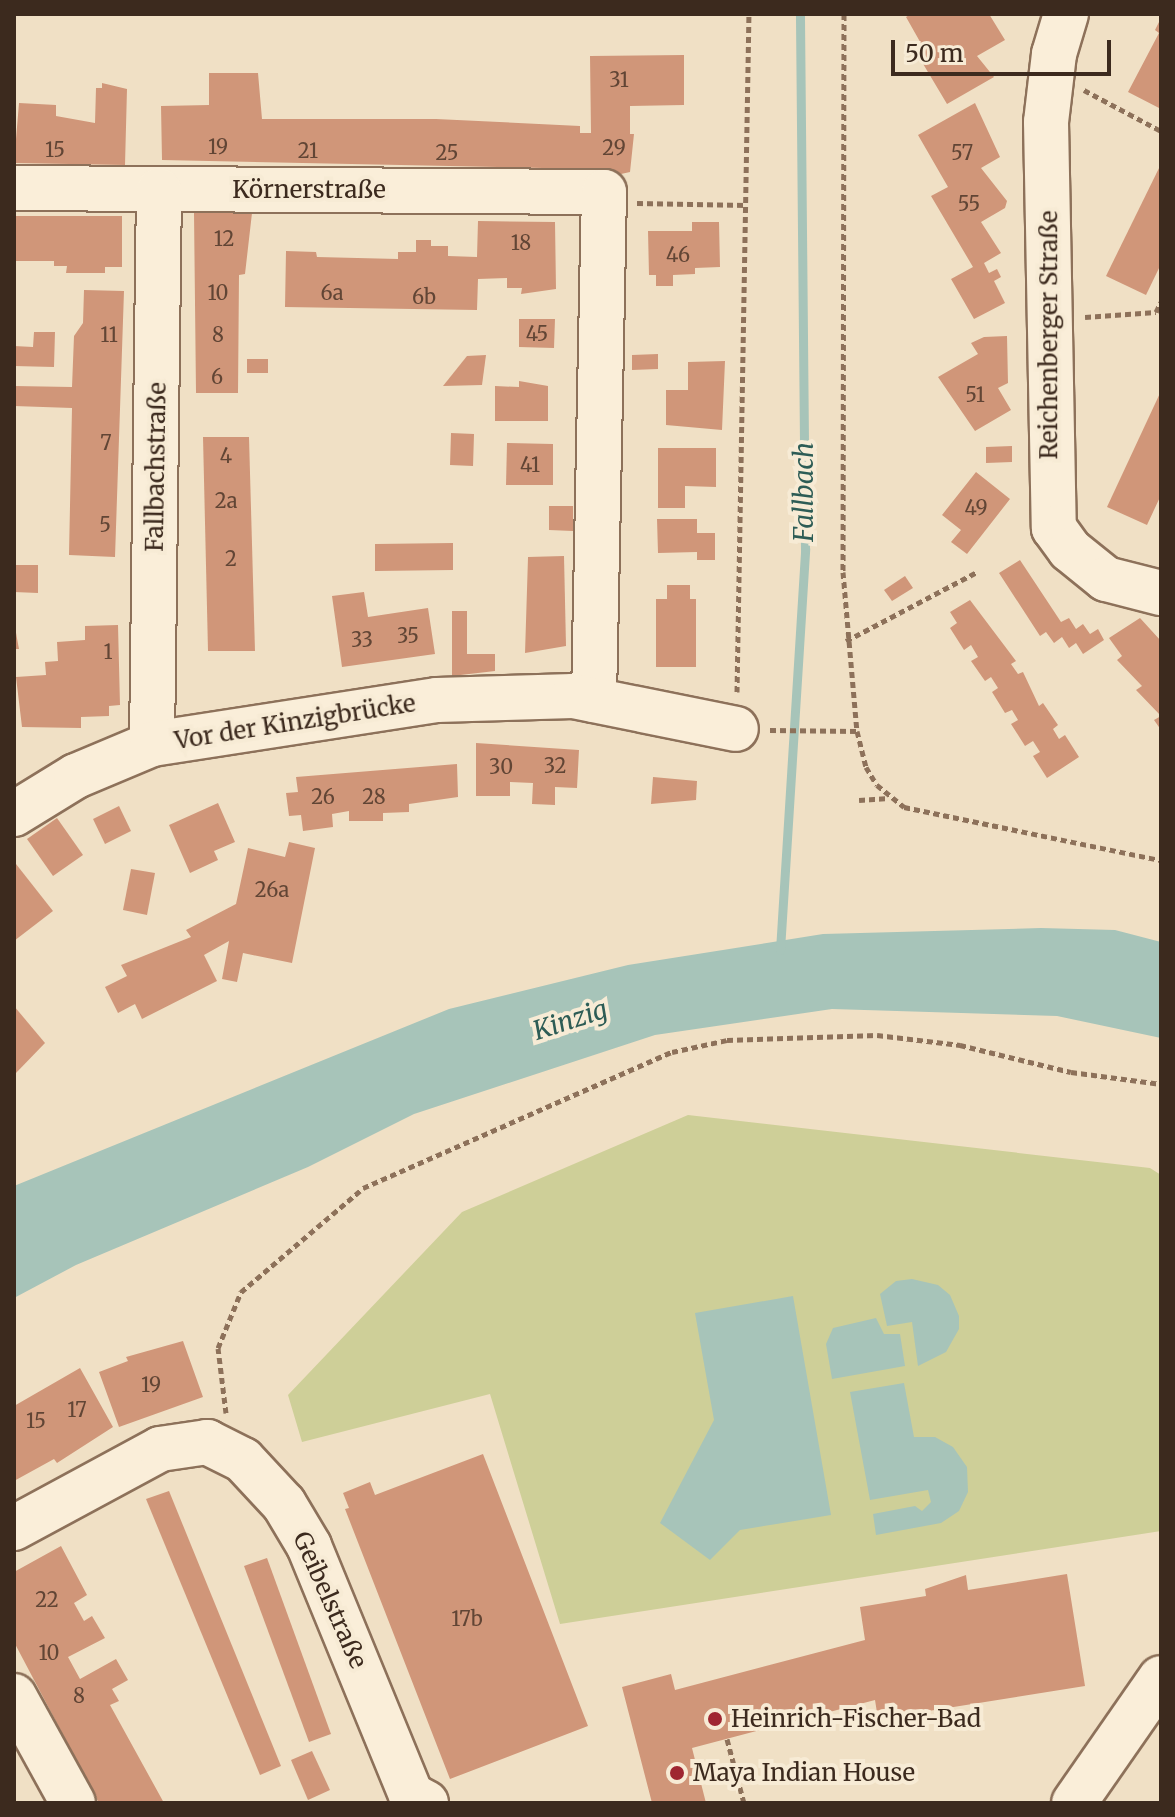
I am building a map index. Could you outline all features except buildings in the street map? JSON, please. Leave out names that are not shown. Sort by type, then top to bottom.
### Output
[{"type":"street","name":"Reichenberger Straße","points":[[1066,14],[1051,73],[1046,122],[1054,528],[1070,550],[1106,579],[1161,593]]},
{"type":"street","name":"Körnerstraße","points":[[14,188],[604,197]]},
{"type":"street","name":"Fallbachstraße","points":[[152,744],[159,190]]},
{"type":"street","points":[[594,700],[604,197]]},
{"type":"street","name":"Vor der Kinzigbrücke","points":[[14,814],[76,776],[152,744],[437,700],[556,695],[750,729]]},
{"type":"street","name":"Geibelstraße","points":[[14,1528],[160,1449],[207,1442],[230,1452],[253,1469],[284,1504],[309,1546],[411,1795],[426,1803]]},
{"type":"street","points":[[1074,1803],[1161,1678]]},
{"type":"street","points":[[14,1696],[73,1803]]},
{"type":"path","points":[[749,14],[750,729],[857,731]]},
{"type":"path","points":[[844,14],[846,641],[857,731],[866,767],[890,798]]},
{"type":"path","points":[[1051,73],[1161,131]]},
{"type":"path","points":[[604,197],[747,205]]},
{"type":"path","points":[[1052,319],[1156,312],[1161,302]]},
{"type":"path","points":[[846,641],[977,572]]},
{"type":"path","points":[[859,800],[890,798],[922,812],[1161,860]]},
{"type":"path","points":[[230,1452],[218,1348],[241,1292],[363,1188],[672,1052],[727,1040],[877,1035],[960,1045],[1071,1072],[1161,1084]]},
{"type":"path","points":[[727,1739],[744,1803]]},
{"type":"green space","points":[[688,1115],[1150,1168],[1161,1175],[1161,1531],[560,1624],[490,1394],[302,1442],[288,1395],[462,1212]]},
{"type":"water","name":"Kinzig","points":[[1041,928],[1115,930],[1161,942],[1161,1038],[1057,1016],[832,1009],[655,1035],[414,1114],[308,1167],[76,1265],[14,1298],[14,1186],[449,1009],[628,965],[823,934]]},
{"type":"water","points":[[912,1279],[938,1285],[950,1295],[959,1316],[959,1329],[946,1352],[918,1366],[912,1322],[887,1326],[880,1294],[896,1281]]},
{"type":"water","points":[[793,1296],[831,1515],[740,1530],[710,1560],[660,1523],[714,1420],[695,1313]]},
{"type":"water","points":[[876,1318],[884,1334],[900,1334],[905,1366],[832,1379],[826,1344],[833,1328]]},
{"type":"water","points":[[904,1383],[914,1437],[935,1437],[953,1447],[967,1467],[968,1492],[959,1511],[941,1523],[876,1535],[873,1514],[915,1506],[922,1511],[931,1502],[928,1490],[870,1500],[850,1392]]},
{"type":"waterway","name":"Fallbach","points":[[780,950],[805,549],[800,14]]},
{"type":"place","name":"Heinrich-Fischer-Bad","points":[[715,1719]]},
{"type":"place","name":"Maya Indian House","points":[[677,1773]]}]
